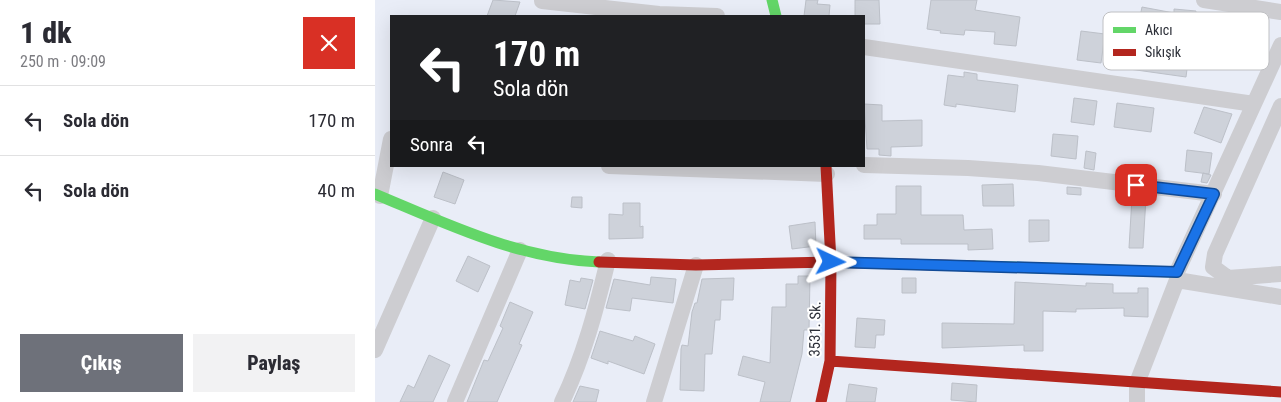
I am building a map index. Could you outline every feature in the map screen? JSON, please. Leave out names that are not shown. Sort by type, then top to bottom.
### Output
[{"type":"street","points":[[772,0],[776,15]]},
{"type":"street","points":[[1204,0],[1281,12]]},
{"type":"street","points":[[542,1],[659,14],[688,15]]},
{"type":"street","points":[[1137,402],[1137,383],[1177,276],[1281,45]]},
{"type":"street","points":[[865,47],[1254,104]]},
{"type":"street","points":[[1281,106],[1215,254],[1213,267],[1229,278],[1281,274]]},
{"type":"street","points":[[390,143],[378,195],[482,238],[520,250],[574,261],[607,260],[696,265],[831,262],[1177,276],[1281,297]]},
{"type":"street","points":[[865,165],[968,168],[1038,173],[1214,194]]},
{"type":"street","points":[[663,167],[826,170]]},
{"type":"street","name":"3531. Sk.","points":[[821,402],[830,361],[831,262],[826,170]]},
{"type":"street","points":[[375,350],[433,218]]},
{"type":"street","points":[[455,402],[520,250]]},
{"type":"street","points":[[562,402],[577,370],[594,319],[607,260]]},
{"type":"street","points":[[654,402],[696,265]]},
{"type":"street","points":[[830,361],[1281,392]]},
{"type":"building","points":[[493,0],[520,2],[515,15],[487,15]]},
{"type":"building","points":[[806,0],[818,0],[817,4],[830,5],[829,15],[804,15]]},
{"type":"building","points":[[855,0],[879,0],[880,24],[865,24],[865,15],[855,15]]},
{"type":"building","points":[[931,0],[977,0],[975,10],[1020,17],[1016,46],[994,44],[995,32],[965,30],[964,35],[940,33],[941,31],[927,29]]},
{"type":"building","points":[[1142,7],[1169,12],[1141,12]]},
{"type":"building","points":[[1174,9],[1196,11],[1174,12]]},
{"type":"building","points":[[1081,31],[1103,34],[1101,63],[1077,60]]},
{"type":"building","points":[[1136,70],[1187,70],[1186,77]]},
{"type":"building","points":[[964,72],[977,74],[977,80],[1018,85],[1015,112],[956,104],[956,107],[944,105],[948,75],[964,77]]},
{"type":"building","points":[[1074,98],[1097,101],[1094,125],[1071,122]]},
{"type":"building","points":[[1117,103],[1154,108],[1151,132],[1114,127]]},
{"type":"building","points":[[865,104],[882,105],[882,121],[922,120],[922,146],[891,147],[891,156],[879,155],[879,149],[867,149]]},
{"type":"building","points":[[1204,107],[1232,114],[1221,143],[1194,133]]},
{"type":"building","points":[[1053,134],[1078,136],[1076,159],[1051,156]]},
{"type":"building","points":[[1187,150],[1212,153],[1209,174],[1185,171]]},
{"type":"building","points":[[1086,151],[1096,153],[1094,170],[1084,168]]},
{"type":"building","points":[[443,172],[464,180],[455,204],[434,197]]},
{"type":"building","points":[[1203,173],[1211,175],[1207,183],[1201,182]]},
{"type":"building","points":[[1013,184],[1014,206],[983,206],[982,185]]},
{"type":"building","points":[[896,186],[921,186],[921,215],[963,215],[964,230],[992,229],[993,249],[968,250],[968,244],[901,244],[901,239],[864,239],[864,225],[877,225],[877,214],[896,214]]},
{"type":"building","points":[[1067,187],[1081,188],[1081,195],[1067,194]]},
{"type":"building","points":[[572,197],[582,197],[582,208],[571,207]]},
{"type":"building","points":[[1132,197],[1146,197],[1143,248],[1129,248]]},
{"type":"building","points":[[623,203],[640,203],[640,227],[643,226],[643,238],[609,239],[609,214],[623,215]]},
{"type":"building","points":[[1029,220],[1049,220],[1049,241],[1029,242]]},
{"type":"building","points":[[815,222],[816,246],[792,249],[789,226]]},
{"type":"building","points":[[468,256],[490,266],[478,292],[456,281]]},
{"type":"building","points":[[798,276],[810,276],[809,330],[804,330],[802,354],[790,402],[760,402],[765,382],[738,375],[743,356],[770,363],[772,307],[786,307],[786,284],[798,284]]},
{"type":"building","points":[[651,277],[676,279],[673,303],[632,298],[630,311],[606,308],[614,279],[650,285]]},
{"type":"building","points":[[581,278],[593,280],[585,309],[565,305],[570,280],[580,282]]},
{"type":"building","points":[[734,278],[733,300],[721,300],[720,320],[715,320],[712,354],[705,354],[704,391],[680,390],[681,349],[682,345],[688,346],[692,312],[695,303],[697,303],[702,279]]},
{"type":"building","points":[[902,278],[916,278],[916,293],[902,293]]},
{"type":"building","points":[[1015,282],[1086,286],[1086,283],[1113,284],[1113,293],[1138,293],[1138,288],[1148,288],[1148,317],[1124,316],[1124,308],[1076,309],[1076,312],[1043,311],[1043,351],[1024,351],[1024,345],[942,348],[942,323],[1014,324]]},
{"type":"building","points":[[510,302],[533,312],[519,344],[522,345],[497,402],[467,402],[484,360],[488,361],[503,328],[500,326]]},
{"type":"building","points":[[857,318],[885,320],[884,335],[876,335],[875,348],[855,347]]},
{"type":"building","points":[[600,331],[633,341],[635,336],[655,344],[644,374],[608,361],[608,364],[591,358]]},
{"type":"building","points":[[429,355],[450,365],[433,402],[400,402],[408,385],[414,388]]},
{"type":"building","points":[[952,383],[977,385],[976,402],[951,400]]},
{"type":"building","points":[[849,384],[877,388],[875,402],[846,402]]},
{"type":"building","points":[[580,386],[599,390],[596,402],[573,402]]},
{"type":"traffic: fast","points":[[772,0],[776,15]]},
{"type":"traffic: fast","points":[[375,194],[456,228],[512,247],[540,254],[599,262]]},
{"type":"traffic: fast","points":[[974,266],[1177,272]]},
{"type":"traffic: jam","points":[[821,402],[830,361],[831,262],[826,167]]},
{"type":"traffic: jam","points":[[599,262],[696,265],[831,262],[974,266]]},
{"type":"traffic: jam","points":[[830,361],[1281,392]]},
{"type":"route","points":[[831,262],[1177,272],[1214,194],[1136,185]]}]
